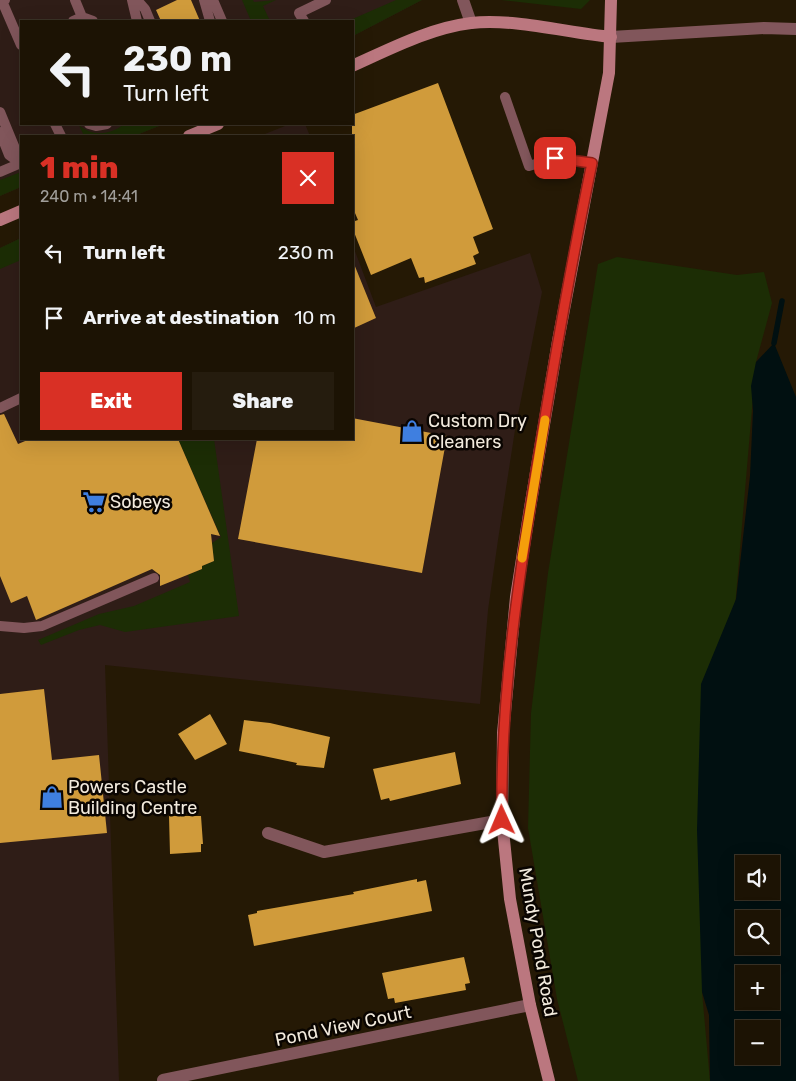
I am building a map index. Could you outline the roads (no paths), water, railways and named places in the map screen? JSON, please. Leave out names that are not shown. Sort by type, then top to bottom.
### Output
[{"type":"street","points":[[463,0],[471,23]]},
{"type":"street","name":"Mundy Pond Road","points":[[549,1081],[530,1005],[510,899],[502,820],[503,733],[516,597],[558,341],[610,73],[611,0]]},
{"type":"street","points":[[354,65],[422,36],[471,23],[551,28],[611,38],[764,28],[796,29]]},
{"type":"street","points":[[191,135],[216,125]]},
{"type":"street","points":[[0,220],[20,211]]},
{"type":"street","points":[[268,833],[324,852],[502,820]]},
{"type":"street","name":"Pond View Court","points":[[162,1080],[530,1005]]},
{"type":"lane","points":[[75,0],[77,19]]},
{"type":"lane","points":[[132,0],[137,20]]},
{"type":"lane","points":[[137,0],[145,9],[150,20]]},
{"type":"lane","points":[[204,0],[210,20]]},
{"type":"lane","points":[[213,0],[222,20]]},
{"type":"lane","points":[[303,20],[299,13],[326,0]]},
{"type":"lane","points":[[3,1],[20,43]]},
{"type":"lane","points":[[504,97],[530,166],[555,158],[592,163]]},
{"type":"lane","points":[[0,112],[20,162]]},
{"type":"lane","points":[[0,132],[9,155],[20,163]]},
{"type":"lane","points":[[0,172],[20,164]]},
{"type":"lane","points":[[0,408],[20,398]]},
{"type":"lane","points":[[0,626],[24,628],[42,626],[154,578]]},
{"type":"waterway","points":[[774,343],[782,301]]},
{"type":"place","name":"Custom Dry Cleaners","points":[[412,431]]},
{"type":"place","name":"Sobeys","points":[[94,502]]},
{"type":"place","name":"Powers Castle Building Centre","points":[[52,797]]}]
